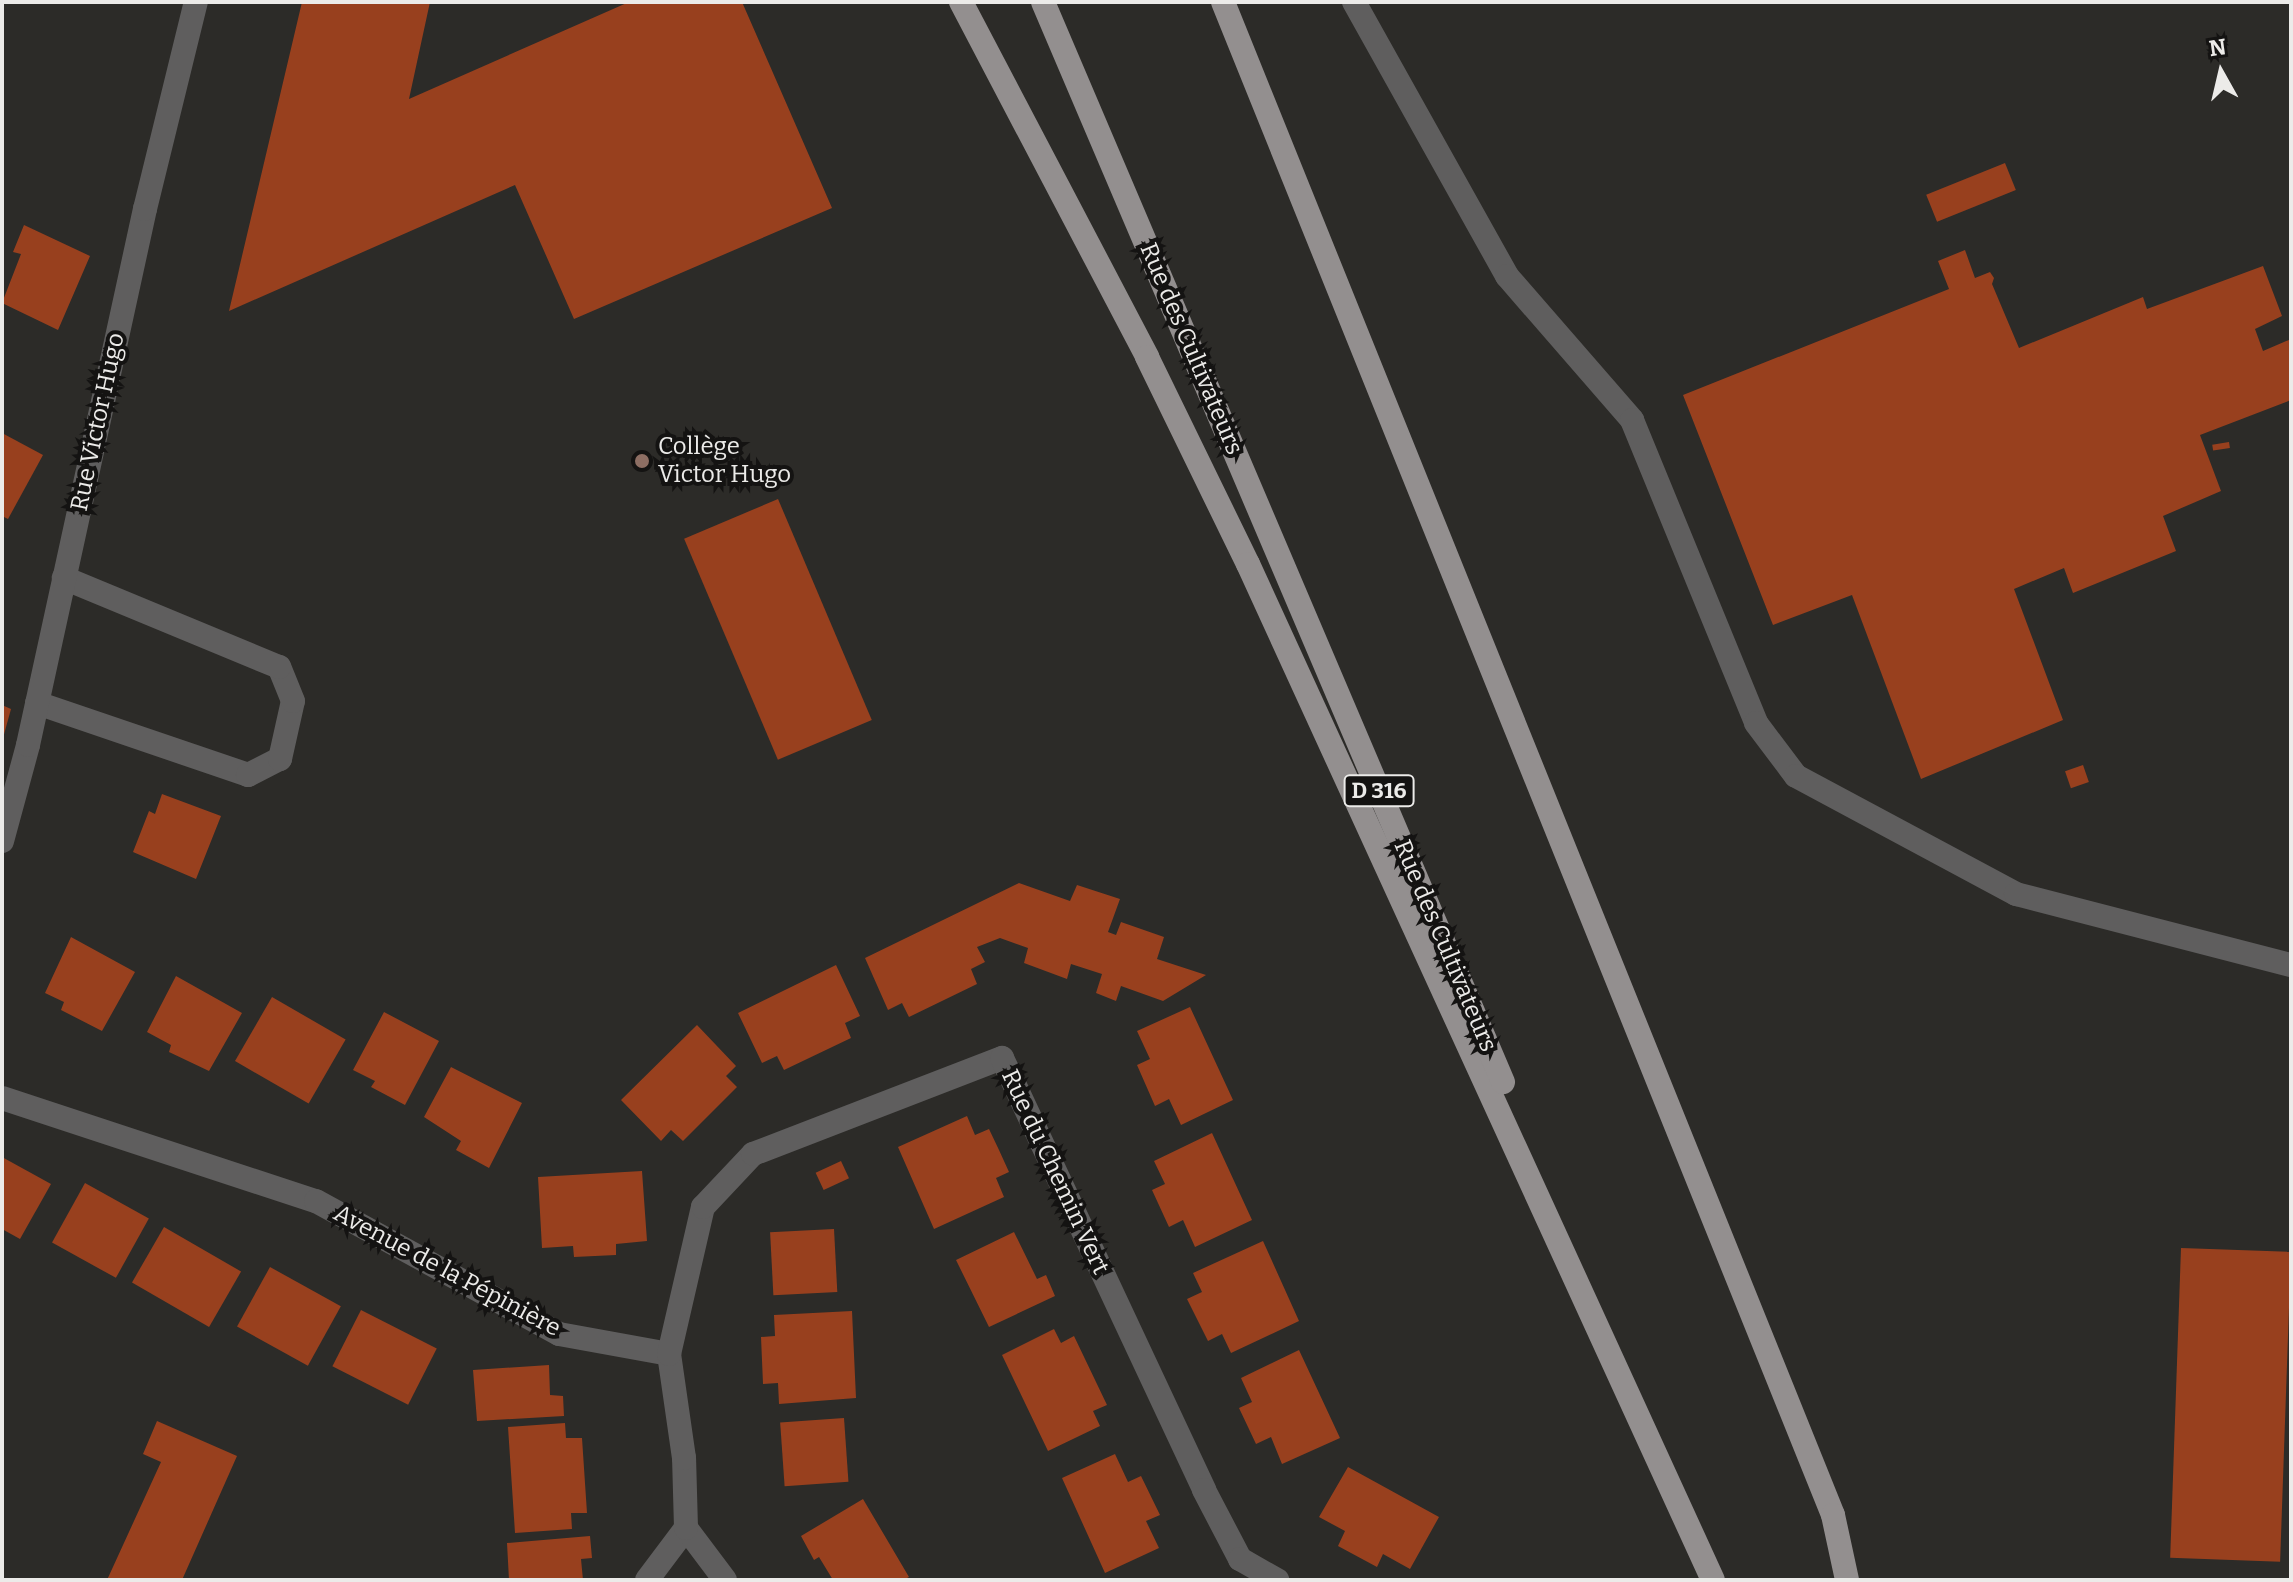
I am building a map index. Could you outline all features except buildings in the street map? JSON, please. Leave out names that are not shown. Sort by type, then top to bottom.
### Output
[{"type":"main road","points":[[961,2],[1140,343],[1248,564],[1714,1580]]},
{"type":"main road","name":"Rue des Cultivateurs","points":[[1043,2],[1714,1580]]},
{"type":"main road","points":[[1223,2],[1828,1500],[1851,1577]]},
{"type":"street","name":"Rue Victor Hugo","points":[[2,841],[37,703],[145,209],[196,2]]},
{"type":"street","points":[[1354,2],[1507,276],[1632,420],[1756,723],[1796,776],[2016,894],[2263,961],[2291,965]]},
{"type":"street","points":[[37,703],[248,775],[280,759],[293,701],[279,667],[64,578]]},
{"type":"street","name":"Rue du Chemin Vert","points":[[669,1354],[703,1207],[753,1154],[1002,1058],[1240,1559],[1277,1580]]},
{"type":"street","name":"Avenue de la Pépinière","points":[[2,1098],[316,1201],[559,1334],[669,1354]]},
{"type":"street","points":[[669,1354],[684,1458],[686,1528],[725,1580]]},
{"type":"street","points":[[647,1580],[686,1528]]},
{"type":"place","name":"Collège Victor Hugo","points":[[642,461]]}]
